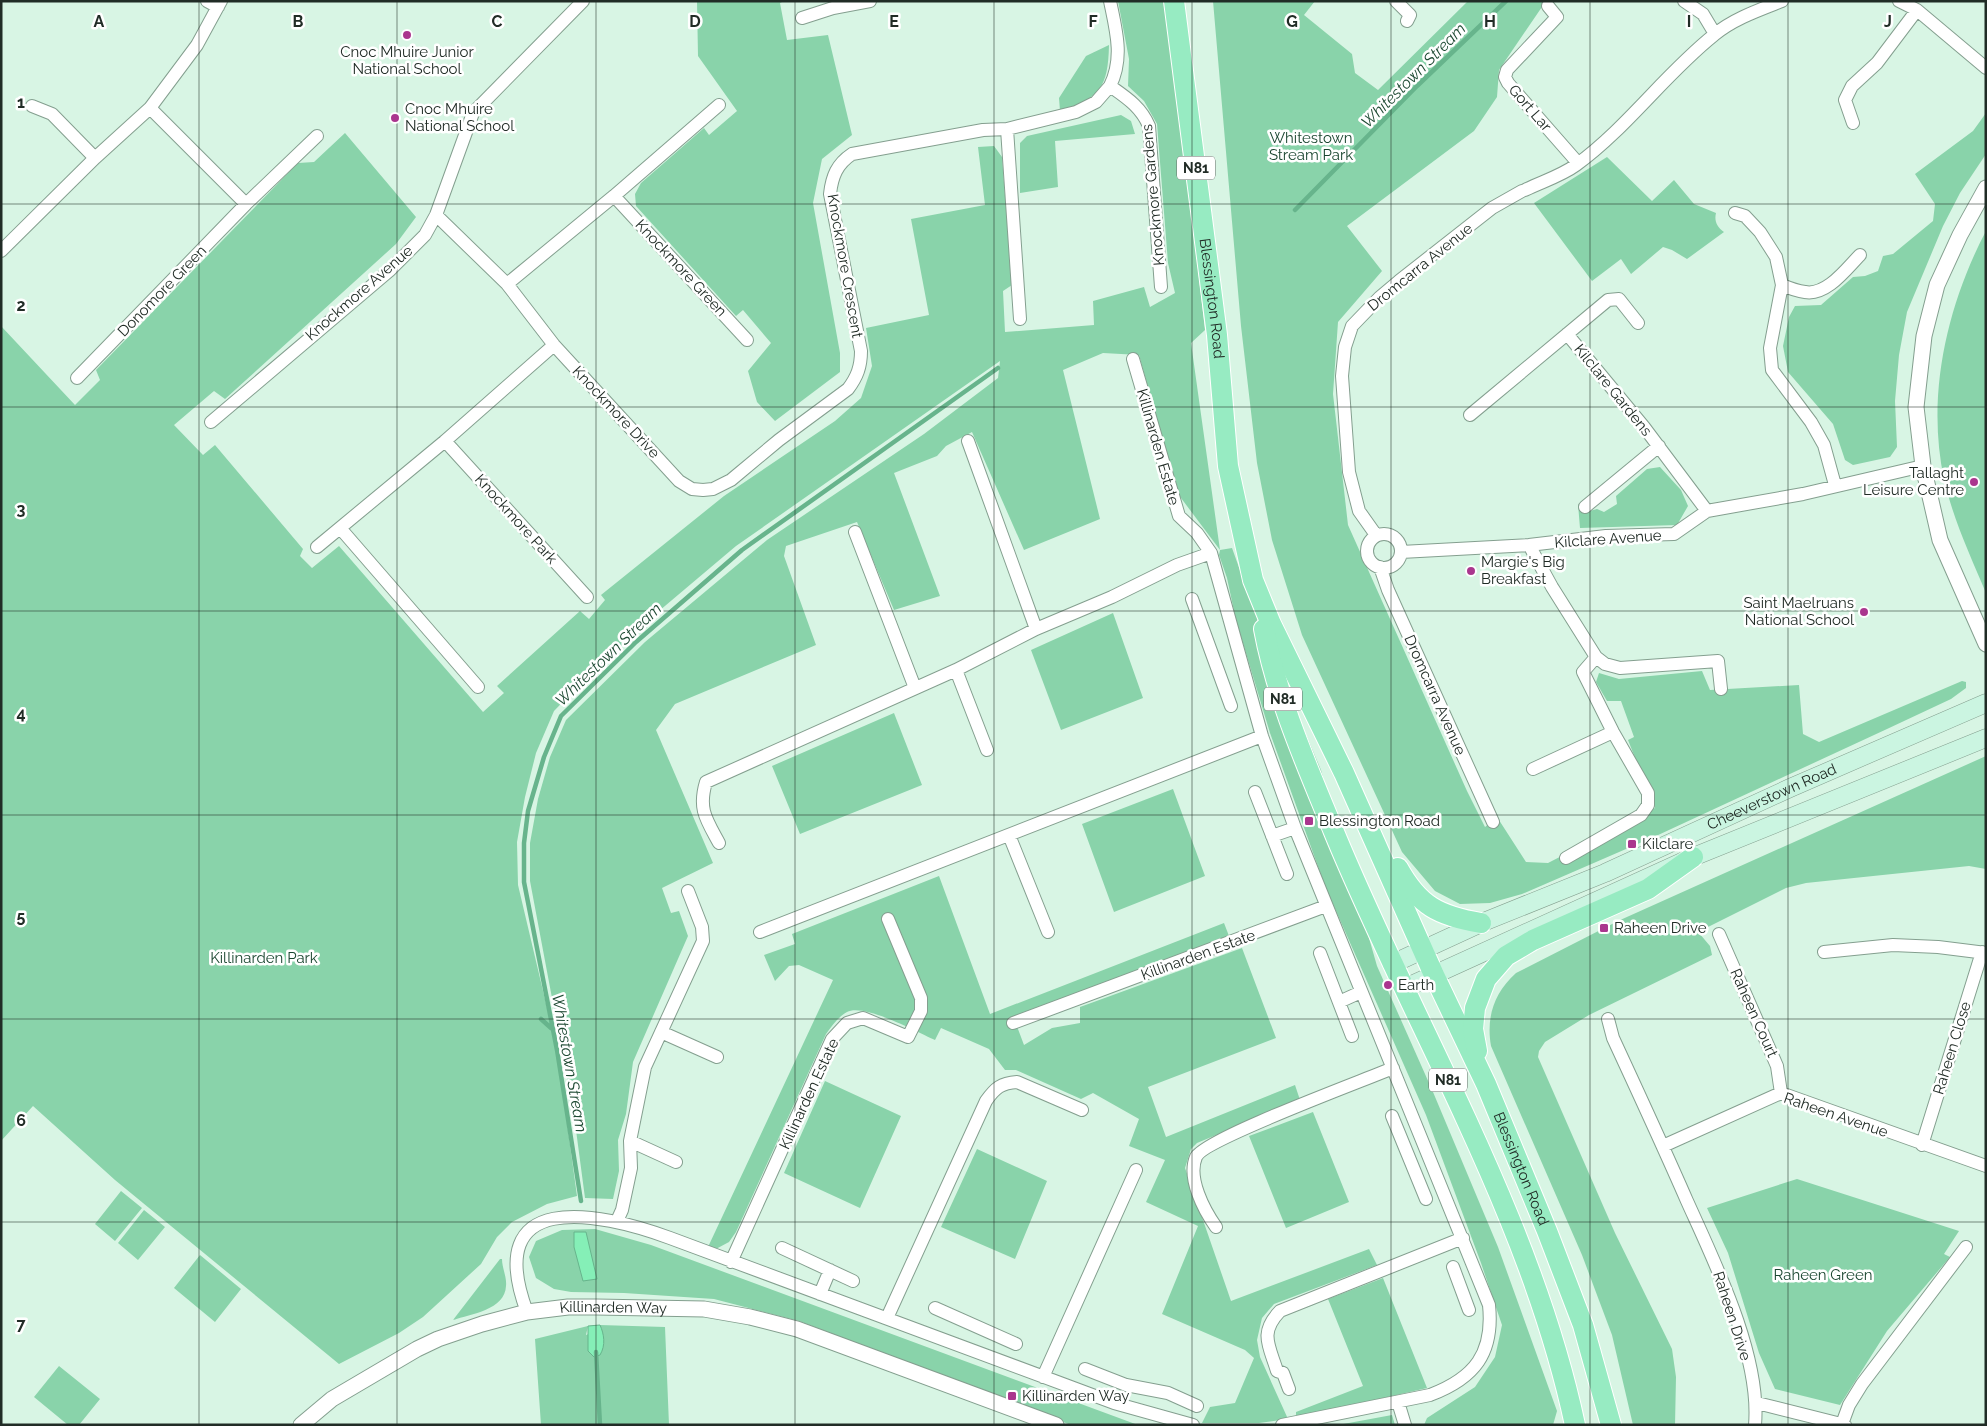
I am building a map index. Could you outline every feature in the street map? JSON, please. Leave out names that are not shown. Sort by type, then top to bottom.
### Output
[{"type":"main road","name":"Blessington Road","points":[[1174,1],[1217,335],[1228,466],[1272,664],[1300,747],[1354,880],[1456,1098],[1517,1236],[1554,1343],[1575,1425]]},
{"type":"main road","name":"Blessington Road","points":[[1258,595],[1344,773],[1423,951],[1480,1072],[1547,1231],[1580,1316],[1600,1378],[1607,1424]]},
{"type":"main road","name":"Cheeverstown Road","points":[[1392,964],[1480,923],[1605,872],[1790,788],[1986,703]]},
{"type":"main road","name":"Cheeverstown Road","points":[[1405,988],[1693,857],[1986,738]]},
{"type":"main road","points":[[1344,773],[1374,820],[1410,889],[1432,908],[1454,918],[1480,923]]},
{"type":"main road","points":[[1480,1072],[1473,1029],[1474,1008],[1486,980],[1506,956],[1533,940],[1648,889],[1693,857]]},
{"type":"street","name":"Knockmore Avenue","points":[[211,422],[388,270],[425,235],[436,215],[473,113],[583,1]]},
{"type":"street","points":[[802,18],[833,8],[870,1]]},
{"type":"street","points":[[1110,1],[1119,53],[1118,69],[1110,86]]},
{"type":"street","points":[[1396,1],[1410,15],[1407,22]]},
{"type":"street","points":[[1684,1],[1703,14],[1715,34]]},
{"type":"street","name":"Dromcarra Avenue","points":[[1376,535],[1359,511],[1349,472],[1342,376],[1344,347],[1352,326],[1392,286],[1492,208],[1578,163],[1599,146],[1644,100],[1715,34],[1752,12],[1782,1]]},
{"type":"street","points":[[1899,1],[1917,10],[1986,68]]},
{"type":"street","points":[[1,251],[95,158],[150,108],[197,45],[215,3]]},
{"type":"street","name":"Gort Lar","points":[[1548,6],[1557,17],[1507,70],[1505,77],[1508,83],[1578,163]]},
{"type":"street","points":[[1854,123],[1845,100],[1852,86],[1877,63],[1917,10]]},
{"type":"street","name":"Knockmore Crescent","points":[[825,407],[848,389],[856,378],[861,364],[861,351],[830,194],[832,180],[842,161],[852,154],[970,132],[1006,129],[1087,108],[1096,102],[1110,86]]},
{"type":"street","name":"Knockmore Gardens","points":[[1110,86],[1136,105],[1144,114],[1149,126],[1161,287]]},
{"type":"street","points":[[507,284],[614,196],[719,105]]},
{"type":"street","points":[[32,106],[52,114],[95,158]]},
{"type":"street","points":[[150,108],[246,204]]},
{"type":"street","points":[[1006,129],[1020,319]]},
{"type":"street","name":"Donomore Green","points":[[77,378],[246,204],[318,136]]},
{"type":"street","points":[[1986,188],[1960,235],[1937,285],[1924,336],[1916,407],[1923,466],[1940,540],[1986,644]]},
{"type":"street","name":"Knockmore Green","points":[[614,196],[747,340]]},
{"type":"street","points":[[1736,213],[1745,216],[1760,232],[1776,257],[1782,285],[1770,348],[1772,370],[1811,422],[1824,445],[1835,485]]},
{"type":"street","name":"Knockmore Drive","points":[[436,215],[507,284],[554,345],[679,481],[692,489],[712,489],[731,480],[779,440],[825,407]]},
{"type":"street","points":[[1782,285],[1807,293],[1821,290],[1833,282],[1860,255]]},
{"type":"street","name":"Kilclare Gardens","points":[[1470,415],[1608,300],[1619,299],[1638,323]]},
{"type":"street","name":"Kilclare Gardens","points":[[1567,334],[1659,446],[1707,511]]},
{"type":"street","points":[[317,547],[445,441],[554,345]]},
{"type":"street","name":"Killinarden Estate","points":[[1133,359],[1179,516],[1197,533],[1210,553],[1262,736],[1295,828],[1489,1304],[1490,1333],[1487,1348],[1468,1373],[1450,1388],[1430,1395],[1282,1425]]},
{"type":"street","name":"Knockmore Park","points":[[445,441],[587,597]]},
{"type":"street","points":[[968,441],[1036,629]]},
{"type":"street","name":"Kilclare Gardens","points":[[1585,507],[1659,446]]},
{"type":"street","name":"Kilclare Avenue","points":[[1401,552],[1529,545],[1606,536],[1674,534],[1707,511],[1803,494],[1923,466]]},
{"type":"street","points":[[340,528],[478,687]]},
{"type":"street","points":[[855,532],[915,688]]},
{"type":"street","points":[[1386,533],[1396,538],[1401,552],[1396,562],[1386,568],[1375,565],[1368,556],[1368,544],[1376,535],[1386,533]]},
{"type":"street","points":[[1529,545],[1552,587],[1596,657],[1604,664],[1620,668],[1718,661],[1721,689]]},
{"type":"street","points":[[719,843],[705,817],[701,799],[706,782],[956,670],[1036,629],[1112,597],[1176,566],[1210,553]]},
{"type":"street","name":"Dromcarra Avenue","points":[[1380,567],[1388,590],[1493,822]]},
{"type":"street","points":[[1192,599],[1231,706]]},
{"type":"street","points":[[1213,654],[1236,648]]},
{"type":"street","points":[[1566,858],[1642,814],[1648,805],[1648,793],[1612,732],[1583,672],[1596,657]]},
{"type":"street","points":[[956,670],[986,750]]},
{"type":"street","points":[[1533,769],[1612,732]]},
{"type":"street","points":[[760,932],[1262,736]]},
{"type":"street","points":[[1255,792],[1287,874]]},
{"type":"street","points":[[1272,836],[1295,828]]},
{"type":"street","points":[[1009,835],[1048,932]]},
{"type":"street","points":[[617,1221],[622,1210],[631,1168],[630,1141],[645,1067],[703,941],[702,927],[688,891]]},
{"type":"street","name":"Killinarden Estate","points":[[1013,1023],[1326,906]]},
{"type":"street","name":"Killinarden Estate","points":[[731,1262],[832,1039],[847,1023],[863,1018],[908,1037],[921,1011],[921,998],[888,919]]},
{"type":"street","name":"Raheen Court","points":[[1719,934],[1777,1066],[1780,1093]]},
{"type":"street","name":"Raheen Close","points":[[1824,952],[1893,945],[1984,952],[1922,1145]]},
{"type":"street","points":[[1320,952],[1352,1036]]},
{"type":"street","points":[[1339,1002],[1361,992]]},
{"type":"street","name":"Raheen Drive","points":[[1608,1019],[1613,1038],[1721,1276],[1743,1342],[1757,1403],[1755,1425]]},
{"type":"street","points":[[661,1032],[717,1057]]},
{"type":"street","points":[[1216,1228],[1207,1215],[1192,1174],[1196,1156],[1206,1147],[1246,1128],[1393,1068]]},
{"type":"street","points":[[887,1318],[986,1101],[996,1087],[1005,1082],[1016,1082],[1082,1110]]},
{"type":"street","name":"Raheen Avenue","points":[[1663,1146],[1780,1093],[1922,1145],[1986,1166]]},
{"type":"street","points":[[1392,1116],[1426,1199]]},
{"type":"street","points":[[630,1141],[676,1162]]},
{"type":"street","points":[[1410,1161],[1429,1155]]},
{"type":"street","points":[[1043,1377],[1136,1170]]},
{"type":"street","points":[[527,1312],[516,1273],[516,1260],[524,1235],[533,1225],[548,1219],[565,1218],[595,1218],[617,1221],[644,1228],[1043,1377],[1138,1410],[1193,1425]]},
{"type":"street","points":[[1289,1389],[1283,1373],[1277,1371],[1266,1334],[1270,1321],[1280,1311],[1463,1238]]},
{"type":"street","points":[[1757,1403],[1844,1424],[1849,1404],[1862,1384],[1966,1247]]},
{"type":"street","points":[[782,1248],[854,1281]]},
{"type":"street","points":[[1452,1267],[1466,1304],[1483,1290]]},
{"type":"street","points":[[820,1294],[830,1270]]},
{"type":"street","name":"Killinarden Way","points":[[301,1425],[332,1399],[417,1349],[459,1331],[527,1312],[568,1307],[704,1309],[750,1317],[797,1329],[1056,1425]]},
{"type":"street","points":[[934,1308],[1016,1344]]},
{"type":"street","points":[[976,1352],[985,1330]]},
{"type":"street","points":[[1085,1369],[1126,1385],[1168,1393],[1197,1406]]},
{"type":"street","points":[[1138,1410],[1146,1388]]},
{"type":"street","points":[[1398,1402],[1404,1425]]},
{"type":"green space","points":[[697,1],[784,1],[780,3],[787,40],[828,35],[852,135],[822,159],[813,203],[840,353],[840,372],[775,421],[757,402],[748,371],[771,343],[743,310],[736,316],[636,206],[635,194],[641,183],[704,128],[709,135],[737,111],[698,56]]},
{"type":"green space","name":"Killinarden Park","points":[[1118,1],[1167,1],[1205,330],[1191,343],[1220,550],[1178,494],[1139,355],[1103,353],[1063,370],[1100,519],[1024,550],[972,432],[946,446],[937,456],[894,473],[940,596],[894,610],[857,522],[786,546],[784,556],[816,645],[675,704],[656,730],[713,863],[662,888],[671,913],[679,911],[688,936],[633,1062],[626,1114],[618,1140],[619,1171],[613,1199],[585,1198],[574,1115],[530,881],[530,843],[538,799],[550,757],[566,720],[645,642],[767,540],[924,434],[998,378],[1000,361],[736,546],[659,611],[589,675],[554,711],[536,753],[525,797],[517,842],[518,885],[557,1050],[577,1196],[547,1204],[512,1222],[497,1237],[481,1264],[423,1317],[399,1333],[339,1364],[115,1180],[33,1106],[1,1141],[1,326],[75,405],[100,380],[96,370],[298,163],[314,162],[345,133],[416,217],[396,244],[225,399],[214,391],[174,425],[203,455],[215,445],[303,549],[300,556],[312,568],[339,546],[483,712],[504,693],[497,686],[580,611],[589,619],[605,600],[601,595],[724,496],[835,421],[861,398],[872,366],[866,328],[929,315],[911,219],[985,205],[978,147],[994,146],[1002,157],[1012,285],[1003,291],[1005,332],[1094,325],[1093,301],[1144,287],[1150,307],[1175,293],[1168,263],[1157,124],[1144,101],[1128,86],[1129,59]]},
{"type":"green space","name":"Whitestown Stream Park","points":[[1213,1],[1315,1],[1304,15],[1352,54],[1355,73],[1378,90],[1468,1],[1546,1],[1499,70],[1497,97],[1474,131],[1347,226],[1382,271],[1338,322],[1333,394],[1348,525],[1467,791],[1485,827],[1497,817],[1526,862],[1548,863],[1655,808],[1628,740],[1634,737],[1621,701],[1607,701],[1596,682],[1599,673],[1619,679],[1702,671],[1710,690],[1799,685],[1803,734],[1819,742],[1962,681],[1966,682],[1966,688],[1951,699],[1887,729],[1656,836],[1522,894],[1490,903],[1460,904],[1435,891],[1402,852],[1302,635],[1272,540],[1257,463],[1241,326]]},
{"type":"green space","points":[[1109,45],[1107,72],[1099,89],[1093,96],[1060,111],[1059,98],[1086,56]]},
{"type":"green space","points":[[1986,113],[1986,154],[1960,193],[1943,226],[1907,312],[1899,355],[1895,401],[1897,447],[1890,457],[1853,465],[1845,460],[1833,424],[1788,372],[1783,346],[1789,317],[1795,306],[1821,305],[1853,277],[1865,276],[1878,271],[1883,256],[1893,254],[1933,221],[1935,204],[1915,174],[1973,131]]},
{"type":"green space","points":[[1121,115],[1131,121],[1135,134],[1055,141],[1058,187],[1020,193],[1020,143],[1027,136]]},
{"type":"green space","points":[[1607,157],[1652,201],[1674,180],[1694,204],[1716,213],[1715,219],[1717,224],[1724,232],[1687,259],[1663,247],[1631,274],[1621,259],[1592,281],[1534,203]]},
{"type":"green space","points":[[1986,231],[1986,593],[1962,537],[1948,494],[1939,448],[1937,416],[1939,384],[1951,320],[1960,289]]},
{"type":"green space","points":[[1660,467],[1681,490],[1688,506],[1677,525],[1580,528],[1578,504],[1586,512],[1597,509],[1604,512],[1617,504],[1616,496],[1647,469]]},
{"type":"green space","points":[[1232,548],[1259,623],[1321,770],[1377,966],[1433,1092],[1498,1247],[1557,1411],[1553,1425],[1424,1425],[1427,1418],[1475,1387],[1495,1357],[1502,1325],[1426,1115],[1325,886],[1270,733],[1236,620],[1227,578],[1219,555],[1220,550]]},
{"type":"green space","points":[[1113,613],[1143,698],[1061,730],[1031,650]]},
{"type":"green space","points":[[894,713],[922,785],[800,834],[772,766]]},
{"type":"green space","points":[[1986,756],[1986,869],[1969,866],[1806,883],[1786,888],[1700,931],[1699,933],[1710,946],[1712,955],[1589,1015],[1545,1042],[1539,1051],[1538,1057],[1615,1233],[1672,1349],[1676,1377],[1675,1425],[1633,1425],[1612,1335],[1582,1255],[1491,1046],[1491,1015],[1497,997],[1516,973],[1618,921]]},
{"type":"green space","points":[[1173,789],[1205,876],[1114,912],[1082,824]]},
{"type":"green space","points":[[939,876],[990,1014],[1224,923],[1229,936],[1015,1021],[1024,1045],[1052,1028],[1080,1023],[1080,1007],[1242,948],[1276,1038],[1148,1087],[1166,1137],[1295,1085],[1300,1100],[1197,1143],[1191,1149],[1185,1168],[1231,1301],[1369,1249],[1377,1265],[1274,1304],[1262,1318],[1257,1340],[1260,1357],[1288,1419],[1259,1423],[1202,1423],[1210,1407],[1235,1403],[1254,1358],[1245,1350],[1162,1314],[1198,1226],[1146,1202],[1165,1160],[1129,1146],[1139,1119],[1093,1093],[1081,1099],[1016,1070],[1005,1070],[989,1049],[941,1028],[935,1040],[891,1020],[865,1011],[855,1010],[841,1016],[826,1034],[736,1232],[729,1242],[714,1250],[708,1247],[833,980],[799,965],[789,966],[775,981],[764,955],[795,944],[792,934]]},
{"type":"green space","points":[[825,1081],[901,1116],[860,1208],[784,1173]]},
{"type":"green space","points":[[1313,1112],[1349,1202],[1286,1228],[1249,1136]]},
{"type":"green space","points":[[977,1149],[1047,1181],[1015,1259],[941,1227]]},
{"type":"green space","name":"Raheen Green","points":[[1797,1179],[1959,1231],[1944,1254],[1950,1257],[1887,1331],[1840,1405],[1775,1389],[1759,1353],[1728,1253],[1707,1208]]},
{"type":"green space","points":[[121,1191],[142,1208],[115,1241],[95,1224]]},
{"type":"green space","points":[[144,1210],[165,1227],[138,1260],[118,1243]]},
{"type":"green space","points":[[595,1229],[651,1245],[1138,1425],[1071,1425],[799,1321],[714,1299],[624,1293],[571,1292],[554,1289],[536,1278],[529,1257],[536,1241],[562,1230]]},
{"type":"green space","points":[[200,1255],[241,1289],[215,1322],[174,1288]]},
{"type":"green space","points":[[500,1259],[502,1259],[506,1286],[500,1301],[486,1310],[453,1320]]},
{"type":"green space","points":[[1383,1278],[1427,1388],[1296,1418],[1296,1412],[1363,1386],[1328,1299]]},
{"type":"green space","points":[[600,1325],[665,1327],[669,1425],[541,1425],[535,1339],[588,1326],[586,1335],[600,1329]]},
{"type":"green space","points":[[59,1366],[100,1399],[79,1425],[68,1425],[34,1397]]},
{"type":"green space","points":[[1392,1415],[1395,1425],[1338,1425]]},
{"type":"shaded area","points":[[574,1232],[586,1232],[597,1279],[583,1281],[574,1247]]},
{"type":"shaded area","points":[[600,1325],[604,1343],[600,1355],[594,1357],[588,1351],[588,1326]]},
{"type":"waterway","name":"Whitestown Stream","points":[[1295,210],[1417,86],[1506,1]]},
{"type":"waterway","name":"Whitestown Stream","points":[[581,1201],[557,1050],[524,882],[524,843],[528,811],[544,757],[561,716],[636,642],[742,550],[998,368]]},
{"type":"waterway","points":[[541,1019],[551,1028]]},
{"type":"waterway","name":"Whitestown Stream","points":[[596,1352],[600,1425]]},
{"type":"place","name":"Cnoc Mhuire Junior National School","points":[[407,35]]},
{"type":"place","name":"Cnoc Mhuire National School","points":[[395,118]]},
{"type":"place","name":"Tallaght Leisure Centre","points":[[1974,482]]},
{"type":"place","name":"Margie's Big Breakfast","points":[[1471,571]]},
{"type":"place","name":"Saint Maelruans National School","points":[[1864,612]]},
{"type":"place","name":"Blessington Road","points":[[1309,821]]},
{"type":"place","name":"Kilclare","points":[[1632,844]]},
{"type":"place","name":"Raheen Drive","points":[[1604,928]]},
{"type":"place","name":"Earth","points":[[1388,985]]},
{"type":"place","name":"Killinarden Way","points":[[1012,1396]]}]
